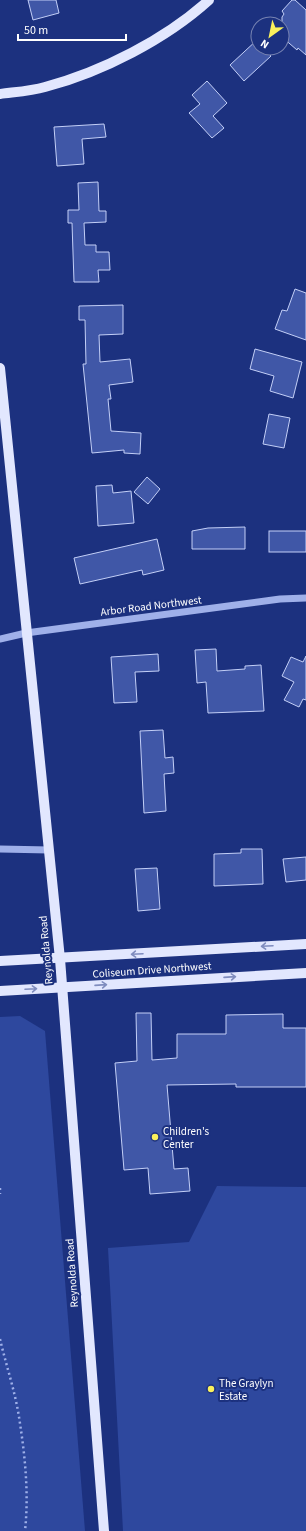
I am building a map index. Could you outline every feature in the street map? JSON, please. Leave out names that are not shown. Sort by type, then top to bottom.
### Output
[{"type":"main road","points":[[0,94],[44,88],[82,75],[118,59],[175,26],[209,0]]},
{"type":"main road","name":"Reynolda Road","points":[[0,368],[60,959],[104,1531]]},
{"type":"main road","name":"Coliseum Drive Northwest","points":[[0,961],[60,959],[306,944]]},
{"type":"main road","name":"Coliseum Drive Northwest","points":[[0,991],[306,973]]},
{"type":"street","name":"Arbor Road Northwest","points":[[0,638],[26,633],[280,600],[306,598]]},
{"type":"street","points":[[0,849],[48,850]]},
{"type":"path","points":[[0,1188],[0,1194]]},
{"type":"path","points":[[0,1340],[19,1416],[26,1472],[25,1531]]},
{"type":"shaded area","points":[[20,1016],[45,1031],[85,1531],[0,1531],[0,1017]]},
{"type":"shaded area","name":"The Graylyn Estate","points":[[217,1186],[306,1187],[306,1531],[123,1531],[108,1248],[189,1242]]},
{"type":"building","points":[[28,0],[56,0],[59,13],[33,20]]},
{"type":"building","points":[[292,0],[295,0],[306,10],[306,55],[298,48],[297,50],[290,44],[290,16],[283,16],[284,14],[282,11]]},
{"type":"building","points":[[250,46],[250,56],[271,56],[244,81],[230,65]]},
{"type":"building","points":[[207,81],[227,103],[213,116],[224,128],[212,138],[189,113],[200,104],[192,95]]},
{"type":"building","points":[[104,124],[106,137],[82,139],[84,164],[57,166],[54,127]]},
{"type":"building","points":[[98,182],[99,211],[106,211],[106,222],[84,223],[85,245],[96,245],[96,252],[109,252],[110,270],[98,270],[99,282],[74,282],[72,223],[68,223],[68,210],[79,210],[78,183]]},
{"type":"building","points":[[295,289],[306,293],[306,340],[275,329],[282,310],[287,311]]},
{"type":"building","points":[[123,305],[123,334],[99,335],[100,362],[130,359],[133,382],[109,385],[111,399],[108,399],[111,431],[141,433],[140,454],[124,453],[124,450],[92,453],[83,364],[86,364],[85,320],[79,320],[79,306]]},
{"type":"building","points":[[255,349],[302,362],[293,398],[270,391],[274,376],[250,369]]},
{"type":"building","points":[[269,414],[290,418],[284,448],[263,444]]},
{"type":"building","points":[[147,477],[160,489],[148,504],[134,492]]},
{"type":"building","points":[[112,485],[113,493],[131,491],[134,523],[98,526],[96,486]]},
{"type":"building","points":[[245,527],[245,549],[192,549],[192,531],[208,528]]},
{"type":"building","points":[[269,531],[306,531],[306,552],[269,552]]},
{"type":"building","points":[[157,539],[164,570],[143,575],[142,570],[80,584],[74,558]]},
{"type":"building","points":[[216,649],[217,671],[245,669],[245,666],[261,665],[264,711],[208,713],[206,682],[197,683],[195,650]]},
{"type":"building","points":[[158,654],[159,671],[135,672],[137,702],[114,703],[111,657]]},
{"type":"building","points":[[306,656],[306,700],[303,699],[299,707],[284,700],[294,682],[282,676],[291,657],[303,662]]},
{"type":"building","points":[[163,730],[165,758],[173,757],[174,773],[164,774],[166,811],[144,813],[140,731]]},
{"type":"building","points":[[241,849],[262,849],[263,884],[214,886],[214,854],[241,853]]},
{"type":"building","points":[[306,857],[306,880],[286,882],[283,859]]},
{"type":"building","points":[[157,868],[160,909],[138,911],[135,869]]},
{"type":"building","name":"Children's Center","points":[[136,1013],[151,1013],[152,1060],[177,1058],[177,1034],[226,1034],[226,1015],[283,1014],[283,1028],[306,1028],[306,1087],[236,1087],[236,1084],[167,1085],[174,1169],[188,1168],[190,1191],[150,1194],[148,1168],[124,1170],[115,1063],[137,1061]]},
{"type":"place","name":"Children's Center","points":[[155,1137]]},
{"type":"place","name":"The Graylyn Estate","points":[[211,1389]]}]
